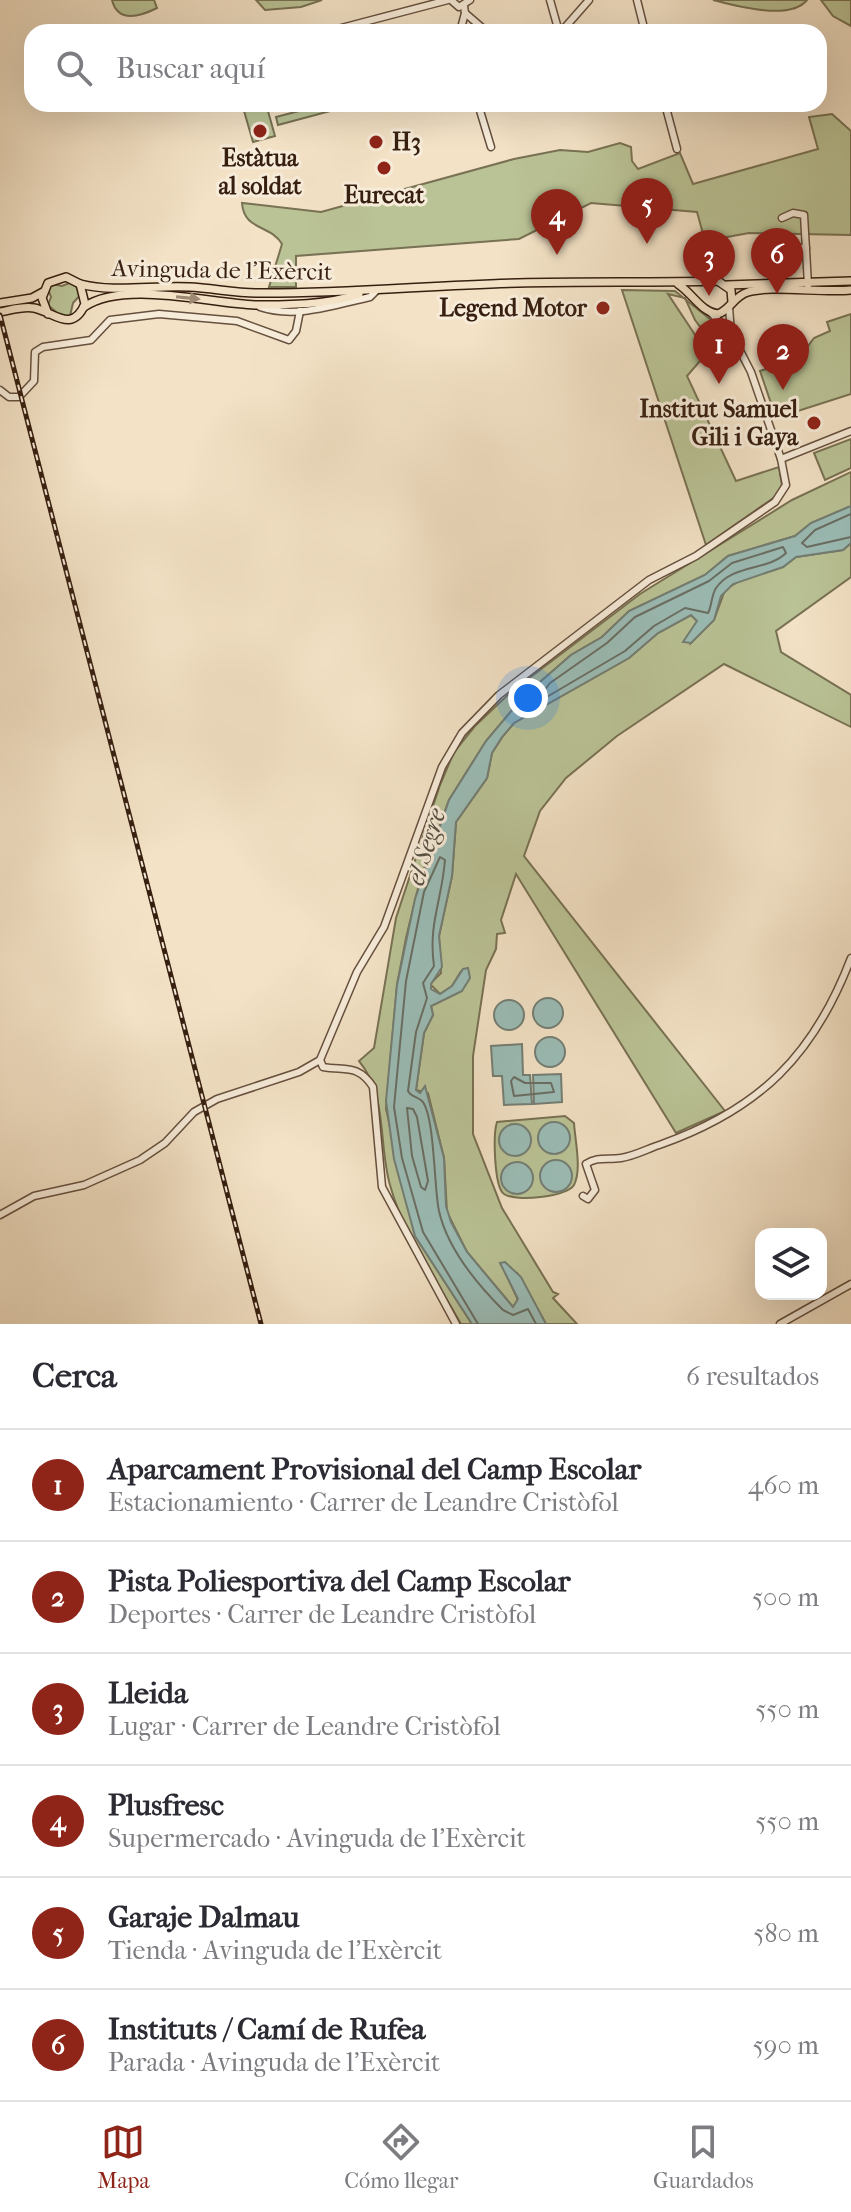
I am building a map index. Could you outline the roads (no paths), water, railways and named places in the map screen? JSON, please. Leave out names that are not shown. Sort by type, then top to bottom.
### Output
[{"type":"main road","points":[[0,303],[23,304],[57,319],[70,320],[84,307],[85,295],[80,284],[72,278],[59,277],[50,281],[43,292],[23,304],[0,312]]},
{"type":"main road","points":[[700,303],[699,293],[705,284],[714,281],[727,285],[764,281],[808,285],[851,281]]},
{"type":"main road","name":"Avinguda de l'Exèrcit","points":[[80,284],[95,288],[189,287],[253,293],[365,292],[518,283],[705,284]]},
{"type":"main road","points":[[677,283],[711,313],[718,314],[757,290],[814,293],[851,290]]},
{"type":"main road","points":[[727,285],[730,304]]},
{"type":"main road","points":[[43,292],[42,302],[48,314]]},
{"type":"main road","name":"Avinguda de l'Exèrcit","points":[[84,307],[104,298],[136,296],[253,305],[311,302],[365,292]]},
{"type":"street","points":[[357,24],[450,0],[479,24]]},
{"type":"street","points":[[461,24],[463,9],[470,0]]},
{"type":"street","points":[[550,0],[558,24]]},
{"type":"street","points":[[567,24],[589,0]]},
{"type":"street","points":[[637,0],[643,24]]},
{"type":"street","points":[[480,112],[491,147]]},
{"type":"street","points":[[667,112],[677,149]]},
{"type":"street","points":[[782,218],[804,215],[808,285]]},
{"type":"street","points":[[766,254],[786,247],[806,248]]},
{"type":"street","points":[[253,305],[287,312],[300,311],[370,297],[376,291]]},
{"type":"street","points":[[730,304],[731,333]]},
{"type":"street","points":[[0,390],[9,397],[19,397],[34,381],[35,352],[43,347],[91,340],[110,320],[159,314],[217,318],[237,321],[289,340],[300,311]]},
{"type":"street","points":[[287,312],[295,325]]},
{"type":"street","points":[[0,1215],[34,1196],[84,1185],[140,1160],[165,1143],[194,1112],[217,1099],[299,1072],[320,1060],[357,972],[384,927],[442,767],[462,733],[499,695],[649,580],[696,556],[775,502],[786,485],[781,459],[751,372],[731,333],[711,313]]},
{"type":"street","points":[[781,459],[851,431]]},
{"type":"street","points":[[583,1196],[588,1199],[595,1190],[586,1164],[594,1158],[623,1157],[679,1138],[739,1105],[784,1073],[807,1047],[828,1012],[851,958]]},
{"type":"street","points":[[320,1060],[323,1067],[349,1066],[365,1074],[373,1087],[382,1187],[456,1324]]},
{"type":"street","points":[[780,1324],[848,1286],[851,1295]]},
{"type":"water","points":[[851,506],[851,543],[843,550],[796,557],[783,567],[733,584],[721,596],[714,620],[691,643],[683,642],[697,621],[691,615],[658,633],[629,658],[514,723],[492,753],[487,778],[456,822],[452,876],[439,936],[442,967],[431,989],[440,994],[452,986],[463,969],[468,968],[470,978],[462,991],[431,1006],[433,1015],[424,1033],[416,1090],[420,1093],[425,1086],[444,1158],[446,1206],[467,1252],[513,1307],[518,1299],[500,1263],[505,1262],[521,1277],[546,1324],[472,1324],[415,1236],[394,1159],[386,1101],[397,985],[415,899],[449,800],[486,741],[524,696],[571,655],[602,637],[629,611],[705,575],[728,556],[795,536],[811,523]]},
{"type":"water","points":[[548,998],[559,1002],[563,1013],[559,1024],[548,1028],[537,1024],[533,1013],[537,1002]]},
{"type":"water","points":[[509,1000],[520,1004],[524,1015],[520,1026],[509,1030],[498,1026],[494,1015],[498,1004]]},
{"type":"water","points":[[550,1037],[561,1041],[565,1052],[561,1063],[550,1067],[539,1063],[535,1052],[539,1041]]},
{"type":"water","points":[[522,1044],[523,1075],[530,1075],[532,1104],[504,1105],[502,1076],[493,1076],[491,1046]]},
{"type":"water","points":[[561,1074],[562,1102],[534,1104],[533,1075]]},
{"type":"water","points":[[554,1122],[566,1126],[570,1138],[566,1150],[554,1154],[542,1150],[538,1138],[542,1126]]},
{"type":"water","points":[[515,1124],[527,1128],[531,1140],[527,1152],[515,1156],[503,1152],[499,1140],[503,1128]]},
{"type":"water","points":[[556,1160],[568,1164],[572,1176],[568,1188],[556,1192],[544,1188],[540,1176],[544,1164]]},
{"type":"water","points":[[517,1162],[529,1166],[533,1178],[529,1190],[517,1194],[505,1190],[501,1178],[505,1166]]},
{"type":"railway","points":[[0,315],[261,1324]]},
{"type":"place","name":"Estàtua al soldat","points":[[260,131]]},
{"type":"place","name":"H3","points":[[376,142]]},
{"type":"place","name":"Eurecat","points":[[384,168]]},
{"type":"place","name":"Garaje Dalmau","points":[[647,244]]},
{"type":"place","name":"Plusfresc","points":[[557,255]]},
{"type":"place","name":"Instituts / Camí de Rufea","points":[[777,294]]},
{"type":"place","name":"Lleida","points":[[709,296]]},
{"type":"place","name":"Legend Motor","points":[[603,308]]},
{"type":"place","name":"Aparcament Provisional del Camp Escolar","points":[[719,384]]},
{"type":"place","name":"Pista Poliesportiva del Camp Escolar","points":[[783,390]]},
{"type":"place","name":"Institut Samuel Gili i Gaya","points":[[814,423]]},
{"type":"water label","name":"el Segre","points":[[426,847]]}]
